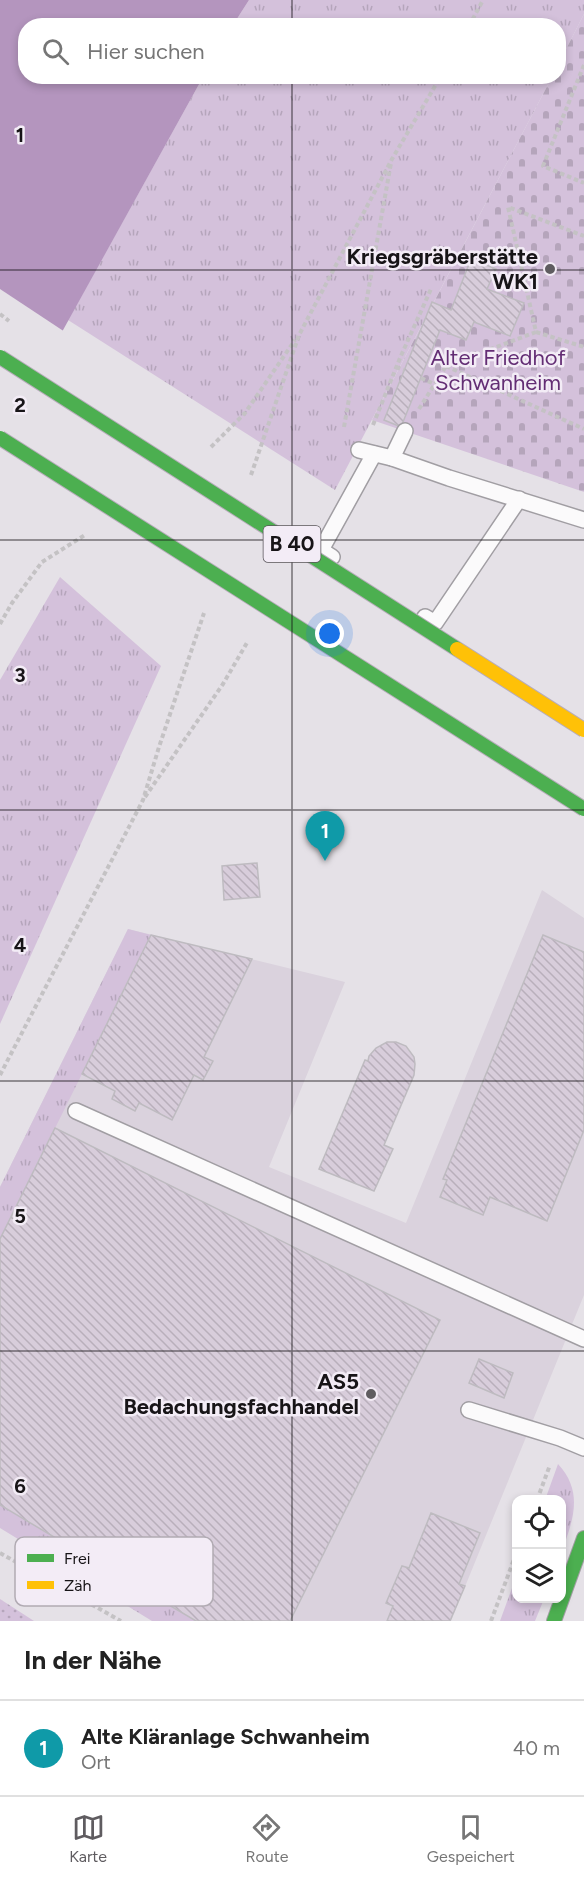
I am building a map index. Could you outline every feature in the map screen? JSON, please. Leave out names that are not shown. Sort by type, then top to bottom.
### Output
[{"type":"main road","name":"B 40","points":[[0,357],[584,730]]},
{"type":"main road","points":[[0,438],[584,808]]},
{"type":"main road","points":[[554,1621],[584,1538]]},
{"type":"lane","points":[[392,458],[405,431]]},
{"type":"lane","points":[[519,499],[435,623],[321,550],[366,452],[392,458],[449,478],[519,499],[584,520]]},
{"type":"lane","points":[[76,1111],[584,1338]]},
{"type":"lane","points":[[469,1410],[560,1438],[584,1448]]},
{"type":"path","points":[[473,18],[483,0]]},
{"type":"path","points":[[584,65],[543,166],[584,183]]},
{"type":"path","points":[[299,334],[392,159],[436,84]]},
{"type":"path","points":[[343,433],[392,159]]},
{"type":"path","points":[[536,332],[508,207],[584,236]]},
{"type":"path","points":[[366,452],[396,366],[431,290]]},
{"type":"path","points":[[405,431],[446,366],[536,332],[584,347]]},
{"type":"path","points":[[396,366],[404,370]]},
{"type":"path","points":[[446,366],[584,429]]},
{"type":"path","points":[[421,378],[434,384]]},
{"type":"path","points":[[0,1076],[143,800],[223,684],[252,636]]},
{"type":"path","points":[[143,800],[159,747]]},
{"type":"path","points":[[539,1495],[553,1458]]},
{"type":"path","points":[[0,1553],[15,1561]]},
{"type":"path","points":[[491,1621],[512,1565]]},
{"type":"path","points":[[94,1606],[121,1621]]},
{"type":"shaded area","points":[[0,0],[249,0],[237,18],[18,18],[18,84],[199,84],[0,444]]},
{"type":"shaded area","points":[[542,890],[584,918],[584,1295],[451,1621],[159,1621],[134,1606],[213,1606],[213,1537],[18,1537],[0,1526],[0,1187],[128,929],[345,982],[269,1167],[406,1223]]},
{"type":"green space","points":[[249,0],[584,0],[584,14],[566,49],[566,18],[237,18]]},
{"type":"green space","name":"Alter Friedhof Schwanheim","points":[[584,14],[584,492],[372,420],[548,84],[566,84],[566,49]]},
{"type":"green space","points":[[199,84],[548,84],[335,490],[68,320]]},
{"type":"green space","points":[[60,577],[161,666],[0,1024],[0,680]]},
{"type":"green space","points":[[128,929],[151,935],[0,1239],[0,1187]]},
{"type":"green space","points":[[558,1464],[571,1485],[574,1496],[570,1528],[566,1540],[566,1495],[547,1495]]},
{"type":"green space","points":[[0,1505],[54,1537],[15,1537],[0,1528]]},
{"type":"green space","points":[[512,1588],[512,1603],[542,1603],[535,1621],[500,1621]]},
{"type":"green space","points":[[0,1599],[34,1621],[0,1621]]},
{"type":"green space","points":[[127,1606],[171,1606],[196,1621],[152,1621]]},
{"type":"pier","points":[[0,289],[65,332],[3,446],[0,447]]},
{"type":"building","points":[[471,259],[496,269],[487,289],[524,303],[510,336],[474,322],[466,340],[440,330],[401,427],[384,420],[432,302],[451,310]]},
{"type":"building","points":[[257,863],[260,897],[224,900],[222,866]]},
{"type":"building","points":[[151,935],[252,959],[204,1057],[213,1061],[203,1080],[194,1075],[172,1120],[139,1103],[135,1111],[112,1099],[115,1091],[82,1074]]},
{"type":"building","points":[[543,935],[584,952],[584,1130],[547,1221],[490,1197],[483,1215],[440,1197],[447,1180],[443,1179]]},
{"type":"building","points":[[387,1042],[396,1042],[406,1046],[414,1057],[415,1064],[414,1075],[384,1145],[393,1149],[374,1191],[319,1169],[365,1060],[368,1061],[376,1048]]},
{"type":"building","points":[[55,1128],[440,1320],[290,1621],[196,1621],[171,1606],[213,1606],[213,1537],[54,1537],[0,1505],[0,1239]]},
{"type":"building","points":[[479,1359],[513,1373],[504,1398],[469,1383]]},
{"type":"building","points":[[431,1513],[480,1533],[459,1584],[465,1586],[450,1621],[387,1621],[393,1606],[386,1603],[402,1566],[409,1568]]},
{"type":"traffic: fast","points":[[0,357],[457,649]]},
{"type":"traffic: fast","points":[[0,438],[584,809]]},
{"type":"traffic: fast","points":[[554,1621],[584,1538]]},
{"type":"traffic: slow","points":[[457,649],[584,730]]},
{"type":"place","name":"Kriegsgräberstätte WK1","points":[[550,269]]},
{"type":"place","name":"Alte Kläranlage Schwanheim","points":[[325,861]]},
{"type":"place","name":"AS5 Bedachungsfachhandel","points":[[371,1394]]}]
